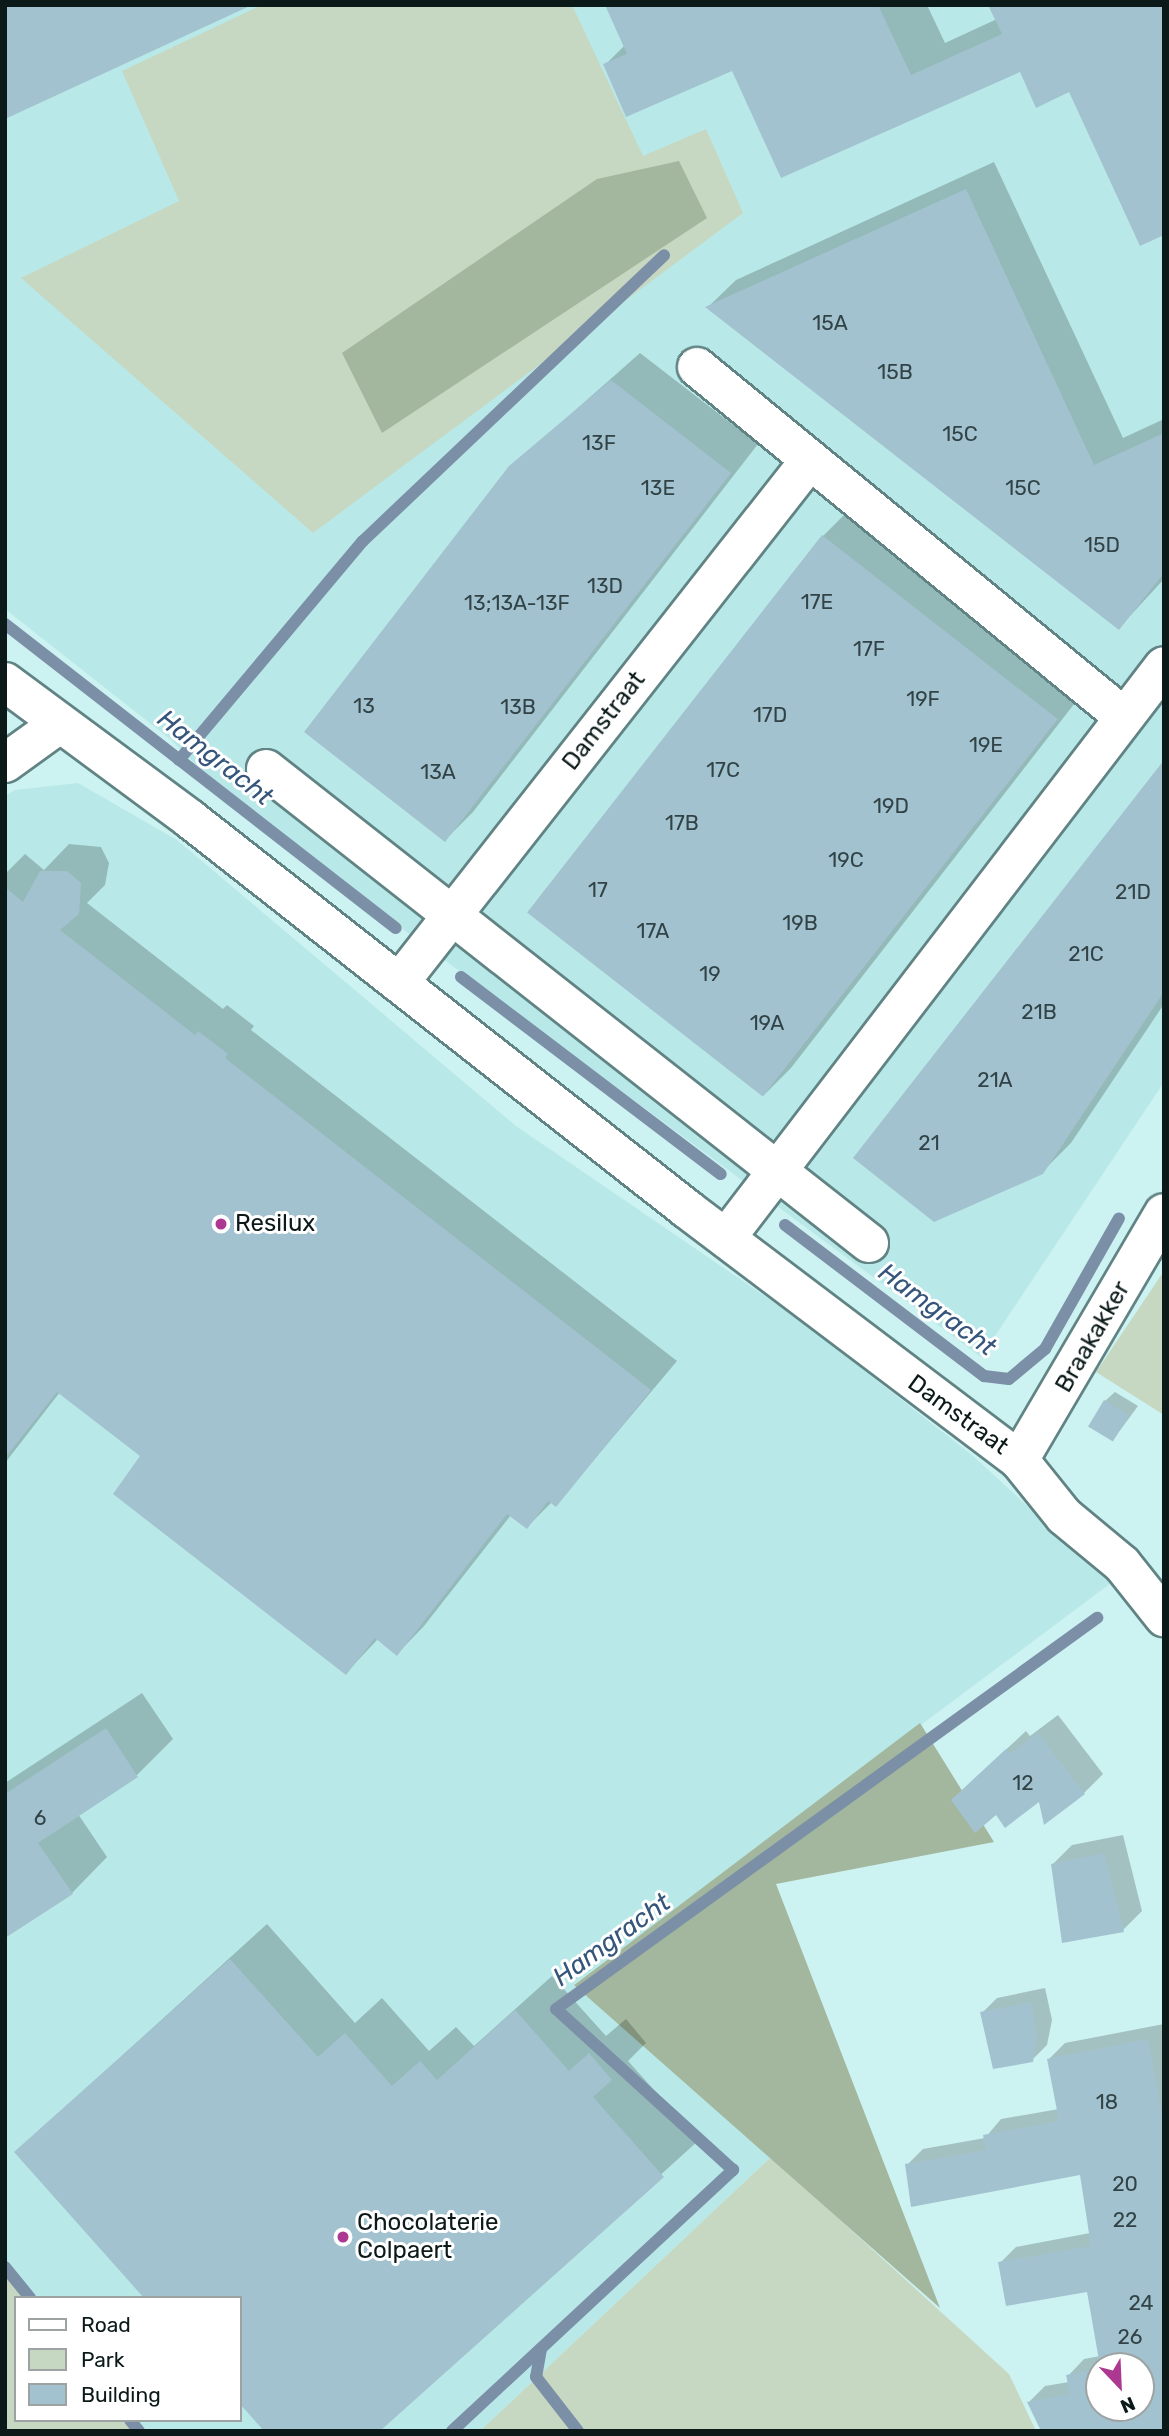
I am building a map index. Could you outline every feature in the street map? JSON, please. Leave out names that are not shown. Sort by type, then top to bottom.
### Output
[{"type":"street","points":[[697,368],[1124,717]]},
{"type":"street","name":"Damstraat","points":[[399,983],[810,460]]},
{"type":"street","points":[[726,1238],[1164,666]]},
{"type":"street","name":"Damstraat","points":[[5,682],[399,983],[726,1238],[1019,1460],[1064,1516],[1122,1564],[1164,1617]]},
{"type":"street","points":[[5,763],[59,724]]},
{"type":"street","points":[[266,769],[450,918],[869,1242]]},
{"type":"street","name":"Braakakker","points":[[1019,1460],[1164,1213]]},
{"type":"shaded area","points":[[5,5],[1164,5],[1164,1082],[981,1357],[239,808],[170,739],[5,609]]},
{"type":"shaded area","points":[[78,783],[177,840],[516,1126],[797,1318],[972,1455],[1111,1583],[574,1984],[771,2157],[480,2431],[145,2431],[138,2422],[242,2422],[242,2296],[33,2296],[5,2261],[5,796],[15,790]]},
{"type":"green space","points":[[262,5],[572,5],[643,156],[706,129],[743,213],[313,533],[21,278],[179,201],[122,71]]},
{"type":"green space","points":[[679,161],[707,218],[382,433],[342,353],[597,179]]},
{"type":"green space","points":[[1164,1271],[1164,1415],[1096,1372]]},
{"type":"green space","points":[[920,1723],[994,1842],[776,1884],[940,2308],[574,1985]]},
{"type":"green space","points":[[771,2157],[1009,2374],[1036,2431],[480,2431]]},
{"type":"green space","points":[[5,2261],[33,2296],[14,2296],[14,2422],[138,2422],[145,2431],[5,2431]]},
{"type":"building","points":[[5,5],[252,5],[5,119]]},
{"type":"building","points":[[605,5],[878,5],[911,75],[1002,34],[988,5],[1164,5],[1164,235],[1140,246],[1069,92],[1036,108],[1020,72],[781,178],[732,71],[626,117],[603,64],[627,54]]},
{"type":"building","points":[[966,189],[1094,465],[1164,433],[1164,573],[1119,630],[705,307]]},
{"type":"building","points":[[611,380],[731,473],[445,842],[304,732],[509,466]]},
{"type":"building","points":[[822,535],[1058,719],[763,1097],[527,912]]},
{"type":"building","points":[[1164,760],[1164,992],[1043,1174],[934,1222],[853,1158]]},
{"type":"building","name":"Resilux","points":[[40,871],[67,871],[81,883],[79,914],[60,930],[195,1035],[198,1031],[228,1054],[225,1058],[651,1390],[556,1507],[548,1501],[527,1529],[507,1514],[397,1656],[375,1638],[346,1675],[113,1494],[140,1456],[57,1392],[5,1458],[5,887],[23,902]]},
{"type":"building","points":[[1104,1400],[1129,1415],[1113,1442],[1088,1427]]},
{"type":"building","points":[[106,1728],[138,1777],[38,1843],[73,1894],[5,1938],[5,1794]]},
{"type":"building","points":[[1038,1733],[1085,1794],[1044,1825],[1039,1802],[1005,1828],[996,1815],[975,1833],[951,1800],[1006,1749],[1010,1754]]},
{"type":"building","points":[[1104,1853],[1124,1932],[1062,1943],[1051,1864]]},
{"type":"building","name":"Chocolaterie Colpaert","points":[[230,1959],[318,2057],[345,2033],[392,2086],[420,2061],[437,2080],[515,2010],[569,2071],[589,2053],[612,2080],[593,2097],[664,2177],[380,2431],[264,2431],[242,2406],[242,2296],[142,2296],[14,2152]]},
{"type":"building","points":[[1031,2002],[1037,2036],[1033,2062],[993,2069],[980,2012]]},
{"type":"building","points":[[1148,2039],[1164,2125],[1164,2431],[1041,2431],[1027,2402],[1070,2394],[1066,2375],[1085,2372],[1085,2422],[1155,2422],[1155,2352],[1098,2352],[1087,2292],[1006,2306],[998,2262],[1091,2246],[1080,2175],[911,2207],[905,2164],[986,2150],[983,2135],[1059,2121],[1047,2059]]},
{"type":"waterway","points":[[179,760],[363,541],[664,255]]},
{"type":"waterway","name":"Hamgracht","points":[[5,624],[396,928]]},
{"type":"waterway","name":"Hamgracht","points":[[461,977],[721,1174]]},
{"type":"waterway","name":"Hamgracht","points":[[785,1225],[984,1376],[1009,1379],[1045,1349],[1119,1218]]},
{"type":"waterway","name":"Hamgracht","points":[[452,2431],[733,2170],[556,2009],[1097,1618]]},
{"type":"waterway","name":"Hamgracht","points":[[5,2267],[28,2296]]},
{"type":"waterway","points":[[541,2349],[536,2377],[578,2431]]},
{"type":"waterway","name":"Hamgracht","points":[[132,2422],[139,2431]]},
{"type":"place","name":"Resilux","points":[[221,1224]]},
{"type":"place","name":"Chocolaterie Colpaert","points":[[343,2237]]}]
